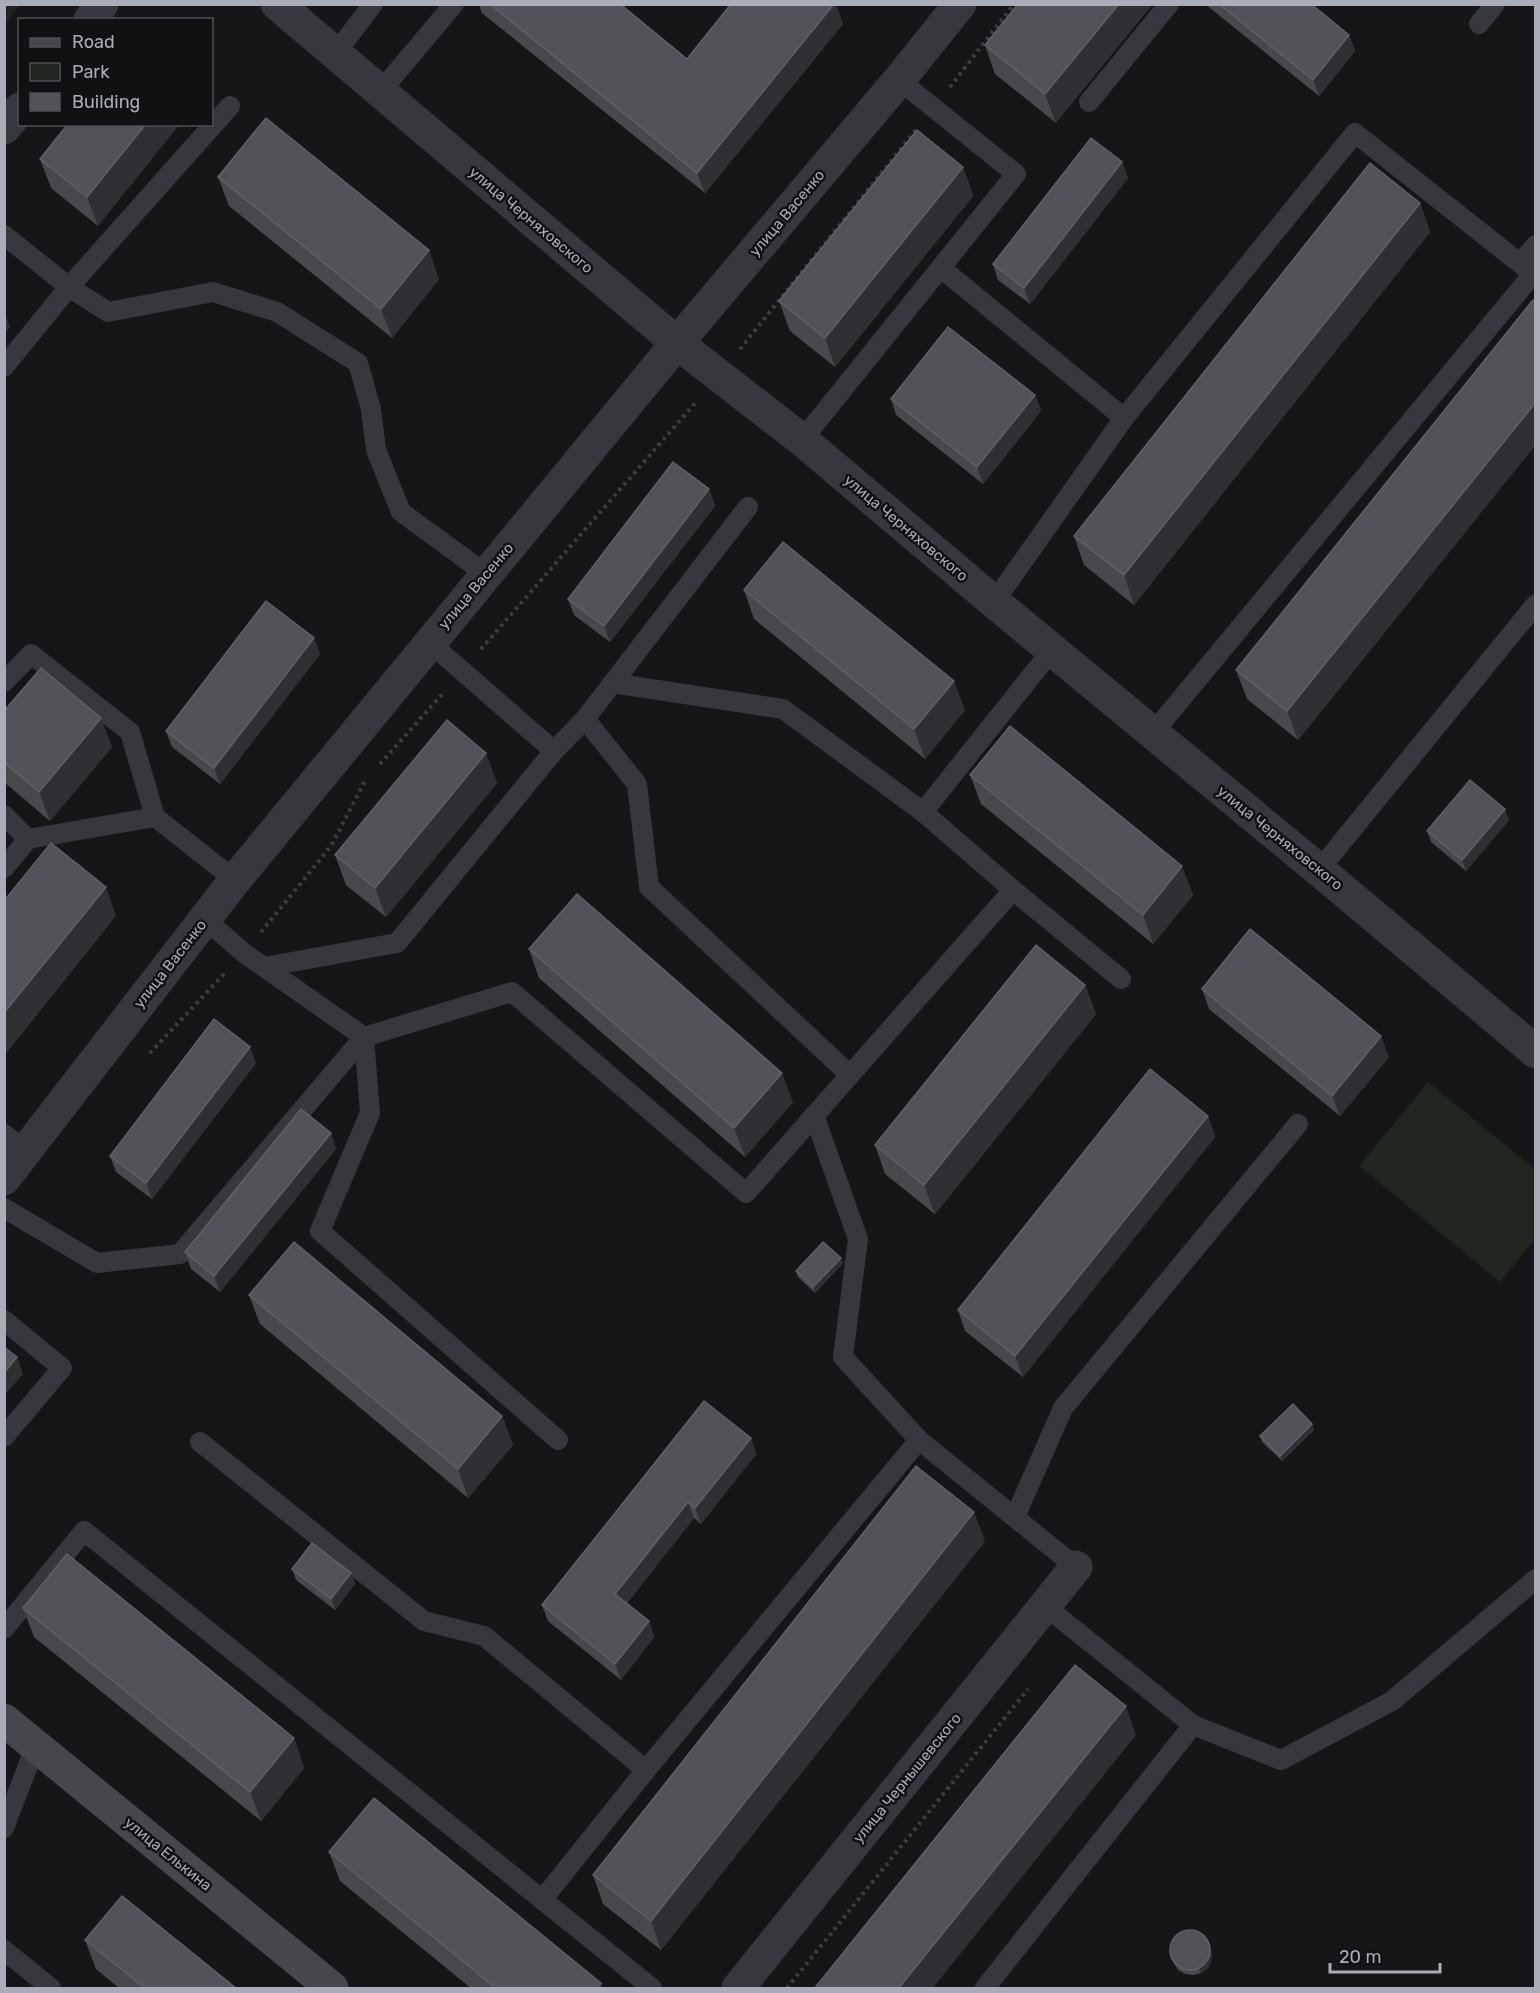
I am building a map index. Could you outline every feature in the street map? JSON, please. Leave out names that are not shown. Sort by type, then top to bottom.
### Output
[{"type":"street","points":[[92,18],[102,4]]},
{"type":"street","name":"улица Черняховского","points":[[277,4],[677,343],[802,440],[1536,1052]]},
{"type":"street","name":"улица Васенко","points":[[4,1179],[15,1142],[205,919],[429,642],[677,343],[899,81],[960,4]]},
{"type":"street","points":[[4,128],[18,111]]},
{"type":"street","name":"улица Чернышевского","points":[[738,1989],[1076,1567]]},
{"type":"street","name":"улица Елькина","points":[[4,1720],[332,1989]]},
{"type":"lane","points":[[334,54],[373,4]]},
{"type":"lane","points":[[380,92],[454,4]]},
{"type":"lane","points":[[1089,102],[1169,4]]},
{"type":"lane","points":[[1479,24],[1495,4]]},
{"type":"lane","points":[[802,440],[1016,174],[899,81]]},
{"type":"lane","points":[[213,125],[230,106]]},
{"type":"lane","points":[[4,367],[69,287],[212,126]]},
{"type":"lane","points":[[994,602],[1124,418],[1355,134],[1530,271]]},
{"type":"lane","points":[[4,235],[69,287],[108,312],[213,292],[277,312],[358,363],[371,409],[376,450],[401,512],[486,574]]},
{"type":"lane","points":[[1152,734],[1530,271],[1536,245]]},
{"type":"lane","points":[[940,268],[1124,418]]},
{"type":"lane","points":[[264,967],[397,943],[554,751],[585,719],[748,507]]},
{"type":"lane","points":[[1319,870],[1536,604]]},
{"type":"lane","points":[[429,642],[554,751]]},
{"type":"lane","points":[[923,812],[1052,650]]},
{"type":"lane","points":[[4,682],[31,654],[130,732],[155,817],[235,880]]},
{"type":"lane","points":[[612,683],[783,709],[923,812],[1120,979]]},
{"type":"lane","points":[[585,719],[637,784],[649,887],[850,1075]]},
{"type":"lane","points":[[4,815],[28,839]]},
{"type":"lane","points":[[4,868],[28,839],[155,817]]},
{"type":"lane","points":[[4,1208],[97,1263],[180,1254],[364,1037],[512,992],[746,1192],[1013,890]]},
{"type":"lane","points":[[205,919],[244,953],[364,1037]]},
{"type":"lane","points":[[364,1037],[370,1113],[320,1231],[558,1440]]},
{"type":"lane","points":[[814,1115],[858,1239],[843,1357],[919,1440],[1076,1567]]},
{"type":"lane","points":[[1015,1517],[1063,1408],[1298,1124]]},
{"type":"lane","points":[[4,1320],[62,1368],[4,1437]]},
{"type":"lane","points":[[542,1900],[646,1770],[919,1440]]},
{"type":"lane","points":[[200,1442],[424,1621],[484,1636],[646,1770]]},
{"type":"lane","points":[[4,1629],[84,1531],[652,1989]]},
{"type":"lane","points":[[1045,1606],[1193,1725],[1281,1760],[1392,1701],[1536,1579]]},
{"type":"lane","points":[[986,1989],[1193,1725]]},
{"type":"lane","points":[[4,1828],[36,1745]]},
{"type":"lane","points":[[4,1950],[51,1989]]},
{"type":"path","points":[[373,772],[719,375],[1014,4]]},
{"type":"path","points":[[144,1059],[244,953],[331,846],[365,781]]},
{"type":"path","points":[[787,1989],[1028,1689]]},
{"type":"shaded area","points":[[4,5],[20,5],[5,23]]},
{"type":"green space","points":[[1428,1082],[1535,1169],[1535,1239],[1500,1282],[1359,1166]]},
{"type":"building","points":[[490,4],[620,4],[687,59],[731,4],[834,4],[697,173]]},
{"type":"building","points":[[1018,4],[1119,4],[1045,94],[985,45]]},
{"type":"building","points":[[1219,4],[1311,4],[1349,35],[1313,80]]},
{"type":"building","points":[[266,118],[429,250],[381,309],[218,177]]},
{"type":"building","points":[[66,126],[144,126],[87,197],[40,159]]},
{"type":"building","points":[[917,130],[963,167],[825,338],[779,301]]},
{"type":"building","points":[[1091,138],[1122,162],[1024,288],[993,264]]},
{"type":"building","points":[[1370,163],[1420,203],[1124,575],[1074,536]]},
{"type":"building","points":[[1533,300],[1536,302],[1536,402],[1287,711],[1236,670]]},
{"type":"building","points":[[948,327],[1035,395],[977,467],[891,399]]},
{"type":"building","points":[[673,462],[709,489],[604,626],[568,599]]},
{"type":"building","points":[[783,542],[954,681],[914,729],[744,590]]},
{"type":"building","points":[[266,601],[314,638],[214,768],[166,731]]},
{"type":"building","points":[[41,668],[101,718],[39,792],[4,762],[4,711]]},
{"type":"building","points":[[447,720],[486,753],[375,888],[335,855]]},
{"type":"building","points":[[1010,726],[1182,866],[1143,915],[970,775]]},
{"type":"building","points":[[1470,780],[1505,809],[1462,860],[1427,831]]},
{"type":"building","points":[[51,843],[106,887],[4,1013],[4,901]]},
{"type":"building","points":[[577,894],[782,1073],[734,1128],[529,949]]},
{"type":"building","points":[[1250,929],[1381,1036],[1332,1096],[1202,989]]},
{"type":"building","points":[[1036,945],[1085,985],[924,1185],[875,1145]]},
{"type":"building","points":[[214,1019],[250,1047],[146,1183],[110,1156]]},
{"type":"building","points":[[1150,1069],[1208,1116],[1015,1356],[958,1310]]},
{"type":"building","points":[[301,1109],[331,1133],[214,1276],[185,1252]]},
{"type":"building","points":[[294,1242],[502,1416],[458,1469],[249,1295]]},
{"type":"building","points":[[823,1242],[841,1258],[813,1287],[796,1271]]},
{"type":"building","points":[[4,1347],[17,1357],[4,1373]]},
{"type":"building","points":[[704,1401],[751,1438],[695,1508],[688,1502],[615,1594],[649,1621],[615,1664],[542,1605]]},
{"type":"building","points":[[1293,1404],[1312,1424],[1280,1456],[1260,1436]]},
{"type":"building","points":[[916,1466],[974,1512],[651,1921],[593,1875]]},
{"type":"building","points":[[312,1543],[351,1573],[331,1599],[292,1569]]},
{"type":"building","points":[[67,1554],[294,1738],[250,1792],[23,1608]]},
{"type":"building","points":[[1075,1665],[1126,1706],[898,1989],[814,1989]]},
{"type":"building","points":[[374,1798],[601,1983],[596,1989],[497,1989],[329,1852]]},
{"type":"building","points":[[122,1896],[237,1989],[146,1989],[85,1940]]},
{"type":"building","points":[[1190,1930],[1204,1936],[1210,1950],[1204,1964],[1190,1970],[1176,1964],[1170,1950],[1176,1936]]}]
